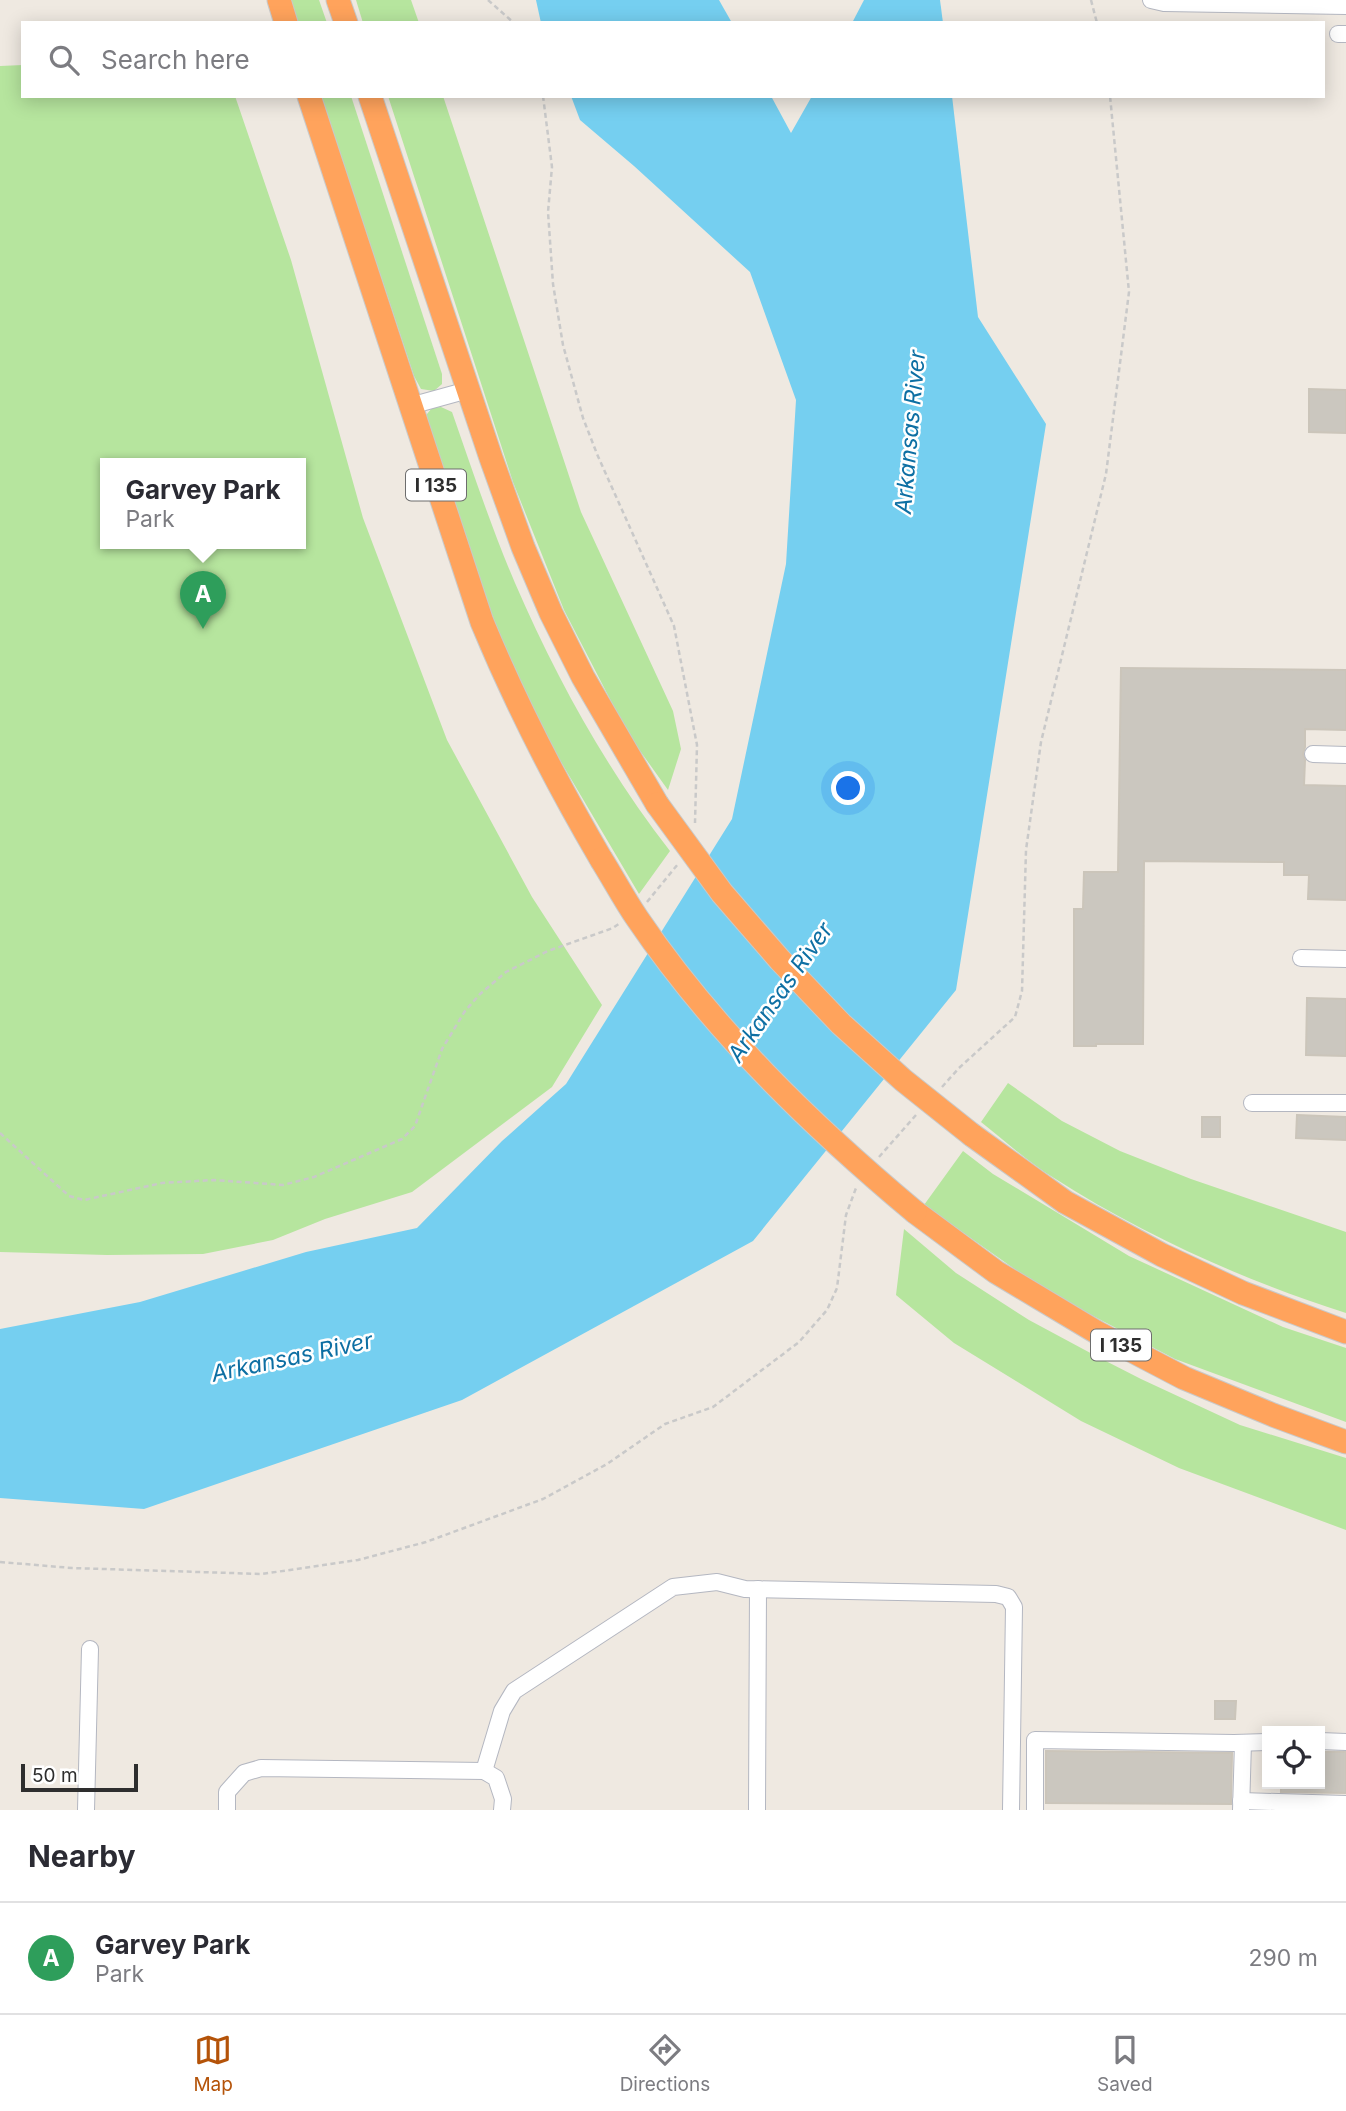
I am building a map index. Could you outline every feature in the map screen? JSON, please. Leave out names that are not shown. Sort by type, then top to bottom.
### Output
[{"type":"highway","points":[[279,0],[285,21]]},
{"type":"highway","points":[[338,0],[345,21]]},
{"type":"highway","name":"I 135","points":[[310,98],[482,622],[505,678],[564,796],[637,918],[679,975],[731,1038],[849,1157],[915,1212],[996,1272],[1098,1333],[1184,1378],[1346,1442]]},
{"type":"highway","name":"I 135","points":[[371,98],[468,390],[523,547],[551,613],[583,677],[657,803],[722,893],[780,960],[841,1024],[972,1135],[1065,1202],[1162,1255],[1243,1293],[1346,1332]]},
{"type":"lane","points":[[1151,0],[1164,3],[1346,6]]},
{"type":"lane","points":[[410,406],[468,390]]},
{"type":"lane","points":[[1313,754],[1346,755]]},
{"type":"lane","points":[[1301,958],[1346,959]]},
{"type":"lane","points":[[1252,1103],[1346,1103]]},
{"type":"lane","points":[[484,1771],[502,1711],[514,1690],[673,1587],[717,1582],[745,1589],[996,1594],[1008,1597],[1014,1607],[1011,1810]]},
{"type":"lane","points":[[757,1810],[758,1589]]},
{"type":"lane","points":[[86,1810],[90,1649]]},
{"type":"lane","points":[[1035,1810],[1035,1740],[1262,1742]]},
{"type":"lane","points":[[1325,1741],[1346,1742]]},
{"type":"lane","points":[[1243,1742],[1241,1806],[1346,1804]]},
{"type":"lane","points":[[226,1810],[227,1792],[244,1773],[261,1768],[484,1771],[496,1778],[502,1810]]},
{"type":"path","points":[[488,0],[512,21]]},
{"type":"path","points":[[1091,0],[1096,21]]},
{"type":"path","points":[[543,98],[552,167],[548,212],[553,284],[563,345],[583,418],[597,454],[674,626],[697,745],[695,831]]},
{"type":"path","points":[[942,1086],[1015,1017],[1022,991],[1026,850],[1041,741],[1106,474],[1129,292],[1110,98]]},
{"type":"path","points":[[643,907],[680,861]]},
{"type":"path","points":[[0,1133],[69,1196],[84,1200],[162,1183],[214,1180],[284,1185],[314,1177],[402,1139],[415,1126],[442,1049],[465,1012],[497,979],[548,951],[612,928],[623,921]]},
{"type":"path","points":[[876,1160],[917,1114]]},
{"type":"path","points":[[0,1562],[262,1574],[358,1560],[426,1542],[543,1499],[607,1464],[665,1424],[713,1407],[799,1342],[827,1310],[836,1288],[846,1215],[863,1179]]},
{"type":"green space","points":[[289,0],[319,0],[326,21],[296,21]]},
{"type":"green space","points":[[356,0],[411,0],[418,21],[362,21]]},
{"type":"green space","points":[[21,65],[21,98],[236,98],[291,260],[363,518],[447,740],[532,897],[602,1005],[552,1087],[412,1192],[325,1219],[273,1240],[203,1254],[0,1252],[0,66]]},
{"type":"green space","points":[[322,98],[352,98],[442,374],[442,384],[434,391],[421,389],[414,376]]},
{"type":"green space","points":[[389,98],[444,98],[581,512],[673,711],[681,749],[668,790],[628,734],[564,610],[513,482]]},
{"type":"green space","points":[[441,407],[452,412],[506,562],[565,688],[604,756],[670,851],[639,894],[535,718],[499,641],[427,425],[427,414],[432,408]]},
{"type":"green space","points":[[1008,1083],[1062,1121],[1120,1151],[1191,1179],[1346,1232],[1346,1313],[1270,1286],[1196,1255],[1123,1219],[1044,1172],[981,1122]]},
{"type":"green space","points":[[963,1151],[993,1174],[1129,1256],[1283,1327],[1346,1348],[1346,1422],[1175,1359],[1078,1308],[1016,1270],[924,1205]]},
{"type":"green space","points":[[904,1229],[956,1273],[1029,1320],[1096,1356],[1240,1425],[1346,1458],[1346,1530],[1179,1468],[1081,1421],[954,1343],[896,1295]]},
{"type":"water","points":[[536,0],[719,0],[731,21],[541,21]]},
{"type":"water","points":[[864,0],[940,0],[943,21],[853,21]]},
{"type":"water","name":"Arkansas River","points":[[572,98],[772,98],[791,133],[811,98],[952,98],[978,317],[1046,424],[956,990],[753,1241],[462,1400],[144,1509],[0,1498],[0,1329],[140,1302],[306,1252],[417,1228],[502,1141],[566,1084],[732,819],[786,564],[796,400],[750,272],[580,120]]},
{"type":"building","points":[[1309,389],[1346,390],[1346,433],[1309,432]]},
{"type":"building","points":[[1121,668],[1346,670],[1346,730],[1305,729],[1303,754],[1304,785],[1346,786],[1346,900],[1308,899],[1309,875],[1284,875],[1284,862],[1144,861],[1143,1044],[1074,1046],[1074,909],[1083,909],[1084,872],[1118,872]]},
{"type":"building","points":[[1307,998],[1346,999],[1346,1056],[1306,1055]]},
{"type":"building","points":[[1297,1115],[1346,1117],[1346,1140],[1296,1138]]},
{"type":"building","points":[[1202,1117],[1220,1117],[1220,1137],[1202,1137]]},
{"type":"building","points":[[1215,1701],[1236,1701],[1235,1719],[1215,1719]]},
{"type":"building","points":[[1046,1751],[1232,1753],[1231,1804],[1046,1803]]},
{"type":"building","points":[[1325,1752],[1346,1752],[1346,1793],[1281,1792],[1281,1789],[1325,1789]]},
{"type":"place","name":"Garvey Park","points":[[203,629]]}]
